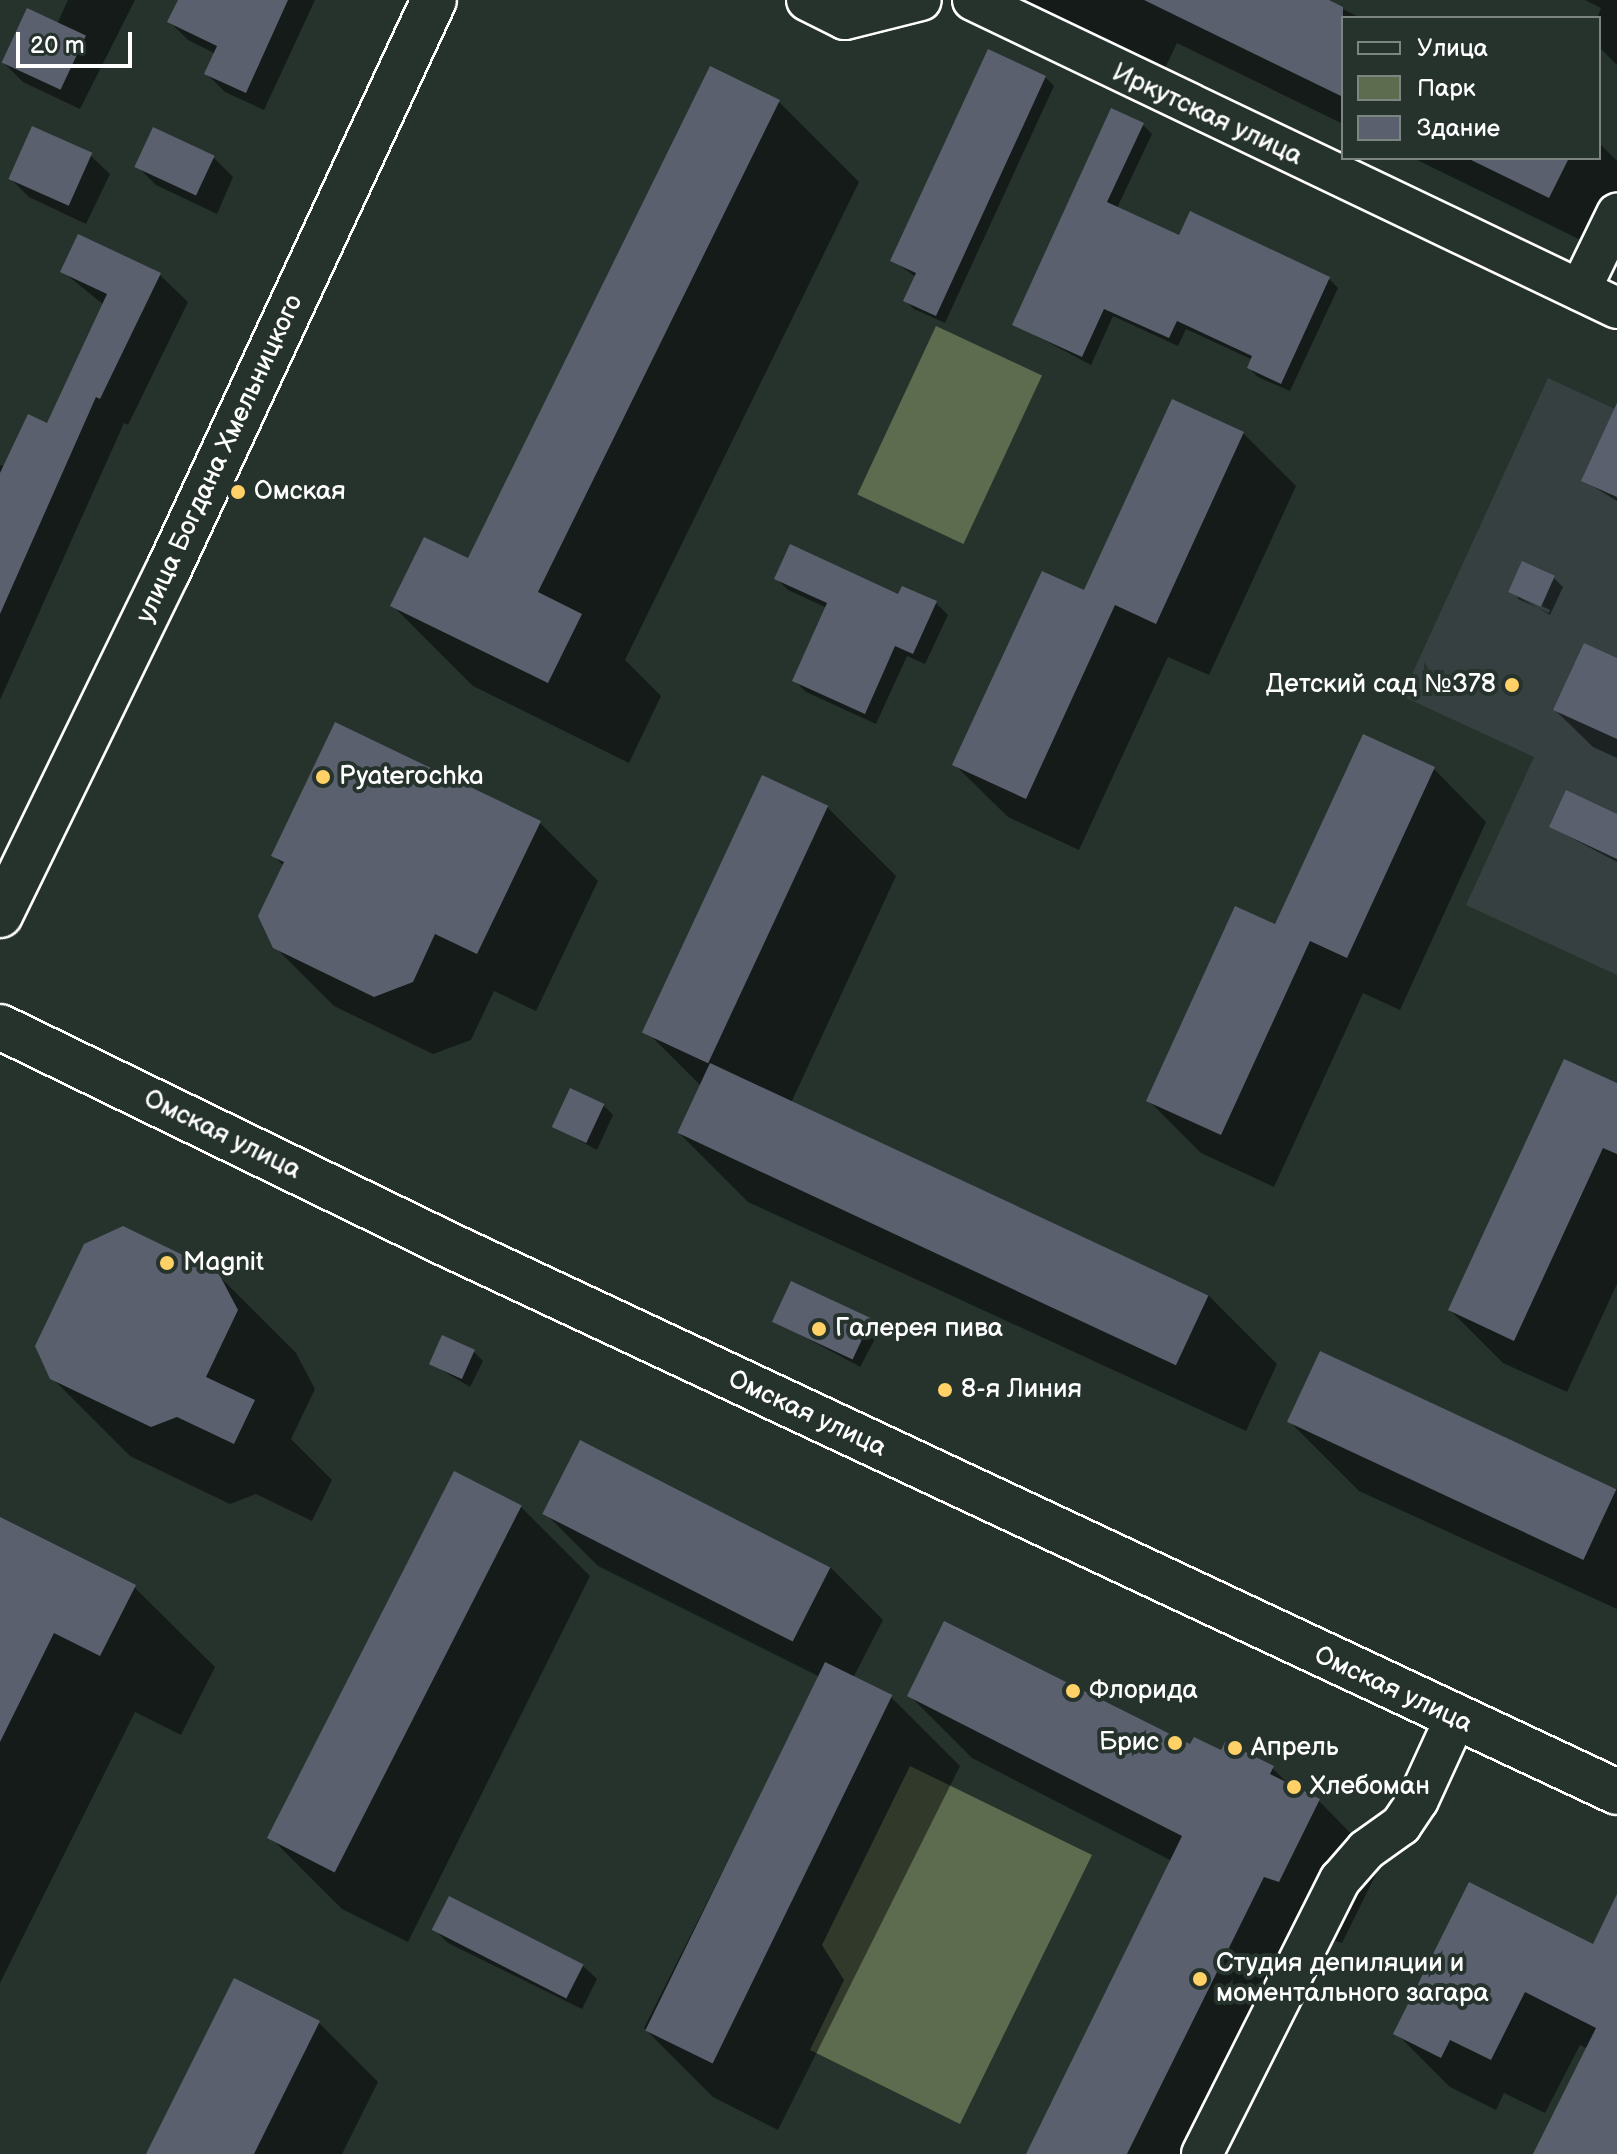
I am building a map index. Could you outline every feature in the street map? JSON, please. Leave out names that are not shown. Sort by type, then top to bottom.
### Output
[{"type":"main road","name":"улица Богдана Хмельницкого","points":[[0,915],[167,573],[434,0]]},
{"type":"main road","name":"Омская улица","points":[[0,1027],[436,1239],[1455,1719],[1617,1792]]},
{"type":"street","points":[[807,0],[845,19],[921,0]]},
{"type":"street","name":"Иркутская улица","points":[[973,0],[1617,308]]},
{"type":"street","points":[[1580,290],[1617,214]]},
{"type":"street","points":[[1202,2154],[1340,1880],[1366,1850],[1401,1825],[1418,1800],[1455,1719]]},
{"type":"shaded area","name":"Детский сад №378","points":[[1548,378],[1617,410],[1617,975],[1466,905],[1534,757],[1402,696]]},
{"type":"green space","points":[[936,326],[1042,375],[963,544],[857,495]]},
{"type":"green space","points":[[910,1766],[1092,1855],[960,2124],[810,2050],[844,1980],[822,1945]]},
{"type":"building","points":[[178,0],[288,0],[246,93],[204,74],[217,46],[167,22]]},
{"type":"building","points":[[1144,0],[1329,0],[1343,7],[1341,96]]},
{"type":"building","points":[[27,8],[86,35],[61,90],[2,62]]},
{"type":"building","points":[[988,49],[1046,76],[936,316],[903,301],[916,273],[890,261]]},
{"type":"building","points":[[710,66],[780,100],[538,592],[582,614],[548,683],[390,606],[424,537],[468,558]]},
{"type":"building","points":[[1111,108],[1144,123],[1107,202],[1179,235],[1190,211],[1330,277],[1281,384],[1247,368],[1252,356],[1177,321],[1169,338],[1104,309],[1082,357],[1012,325]]},
{"type":"building","points":[[32,126],[92,153],[69,206],[8,179]]},
{"type":"building","points":[[153,127],[215,156],[196,196],[134,167]]},
{"type":"building","points":[[1471,160],[1568,160],[1549,198]]},
{"type":"building","points":[[78,234],[161,273],[100,399],[96,397],[0,614],[0,473],[28,414],[47,423],[107,294],[60,272]]},
{"type":"building","points":[[1172,399],[1244,432],[1156,624],[1115,605],[1026,799],[952,765],[1042,571],[1084,590]]},
{"type":"building","points":[[1617,403],[1617,497],[1581,481]]},
{"type":"building","points":[[790,544],[898,594],[902,586],[937,601],[913,654],[895,646],[865,714],[792,681],[827,603],[774,579]]},
{"type":"building","points":[[1522,561],[1555,576],[1541,607],[1508,592]]},
{"type":"building","points":[[1584,643],[1617,658],[1617,739],[1553,710]]},
{"type":"building","points":[[335,722],[541,821],[477,954],[435,934],[413,982],[374,997],[273,948],[258,916],[284,862],[271,856]]},
{"type":"building","points":[[1363,734],[1435,767],[1347,958],[1310,941],[1221,1135],[1146,1101],[1235,906],[1275,924]]},
{"type":"building","points":[[762,775],[828,806],[708,1063],[642,1032]]},
{"type":"building","points":[[1566,790],[1617,814],[1617,859],[1549,827]]},
{"type":"building","points":[[1564,1059],[1617,1083],[1617,1154],[1603,1148],[1514,1341],[1448,1310]]},
{"type":"building","points":[[710,1063],[1208,1295],[1176,1365],[677,1133]]},
{"type":"building","points":[[570,1088],[604,1104],[586,1143],[552,1127]]},
{"type":"building","points":[[123,1226],[218,1272],[238,1310],[206,1377],[255,1400],[234,1444],[177,1417],[151,1427],[50,1379],[35,1346],[84,1244]]},
{"type":"building","points":[[791,1281],[872,1319],[853,1359],[772,1322]]},
{"type":"building","points":[[442,1335],[475,1350],[462,1379],[429,1364]]},
{"type":"building","points":[[1320,1351],[1616,1489],[1583,1560],[1287,1422]]},
{"type":"building","points":[[580,1440],[830,1568],[793,1642],[542,1514]]},
{"type":"building","points":[[454,1471],[522,1506],[335,1873],[267,1838]]},
{"type":"building","points":[[0,1517],[136,1585],[100,1656],[54,1633],[0,1742]]},
{"type":"building","points":[[944,1621],[1190,1744],[1194,1737],[1221,1750],[1225,1742],[1274,1766],[1270,1774],[1320,1799],[1279,1882],[1264,1877],[1127,2154],[1026,2154],[1182,1836],[907,1696]]},
{"type":"building","points":[[825,1662],[892,1695],[713,2063],[645,2031]]},
{"type":"building","points":[[1469,1882],[1593,1944],[1617,1894],[1617,2154],[1533,2154],[1596,2028],[1525,1992],[1491,2060],[1450,2040],[1441,2058],[1393,2034]]},
{"type":"building","points":[[449,1896],[584,1965],[566,1998],[432,1930]]},
{"type":"building","points":[[234,1978],[320,2021],[254,2154],[146,2154]]},
{"type":"place","name":"Омская","points":[[238,492]]},
{"type":"place","name":"Детский сад №378","points":[[1512,685]]},
{"type":"place","name":"Pyaterochka","points":[[323,777]]},
{"type":"place","name":"Magnit","points":[[167,1263]]},
{"type":"place","name":"Галерея пива","points":[[819,1329]]},
{"type":"place","name":"8-я Линия","points":[[945,1390]]},
{"type":"place","name":"Флорида","points":[[1073,1691]]},
{"type":"place","name":"Брис","points":[[1175,1743]]},
{"type":"place","name":"Апрель","points":[[1235,1748]]},
{"type":"place","name":"Хлебоман","points":[[1294,1787]]},
{"type":"place","name":"Студия депиляции и моментального загара","points":[[1200,1979]]}]
